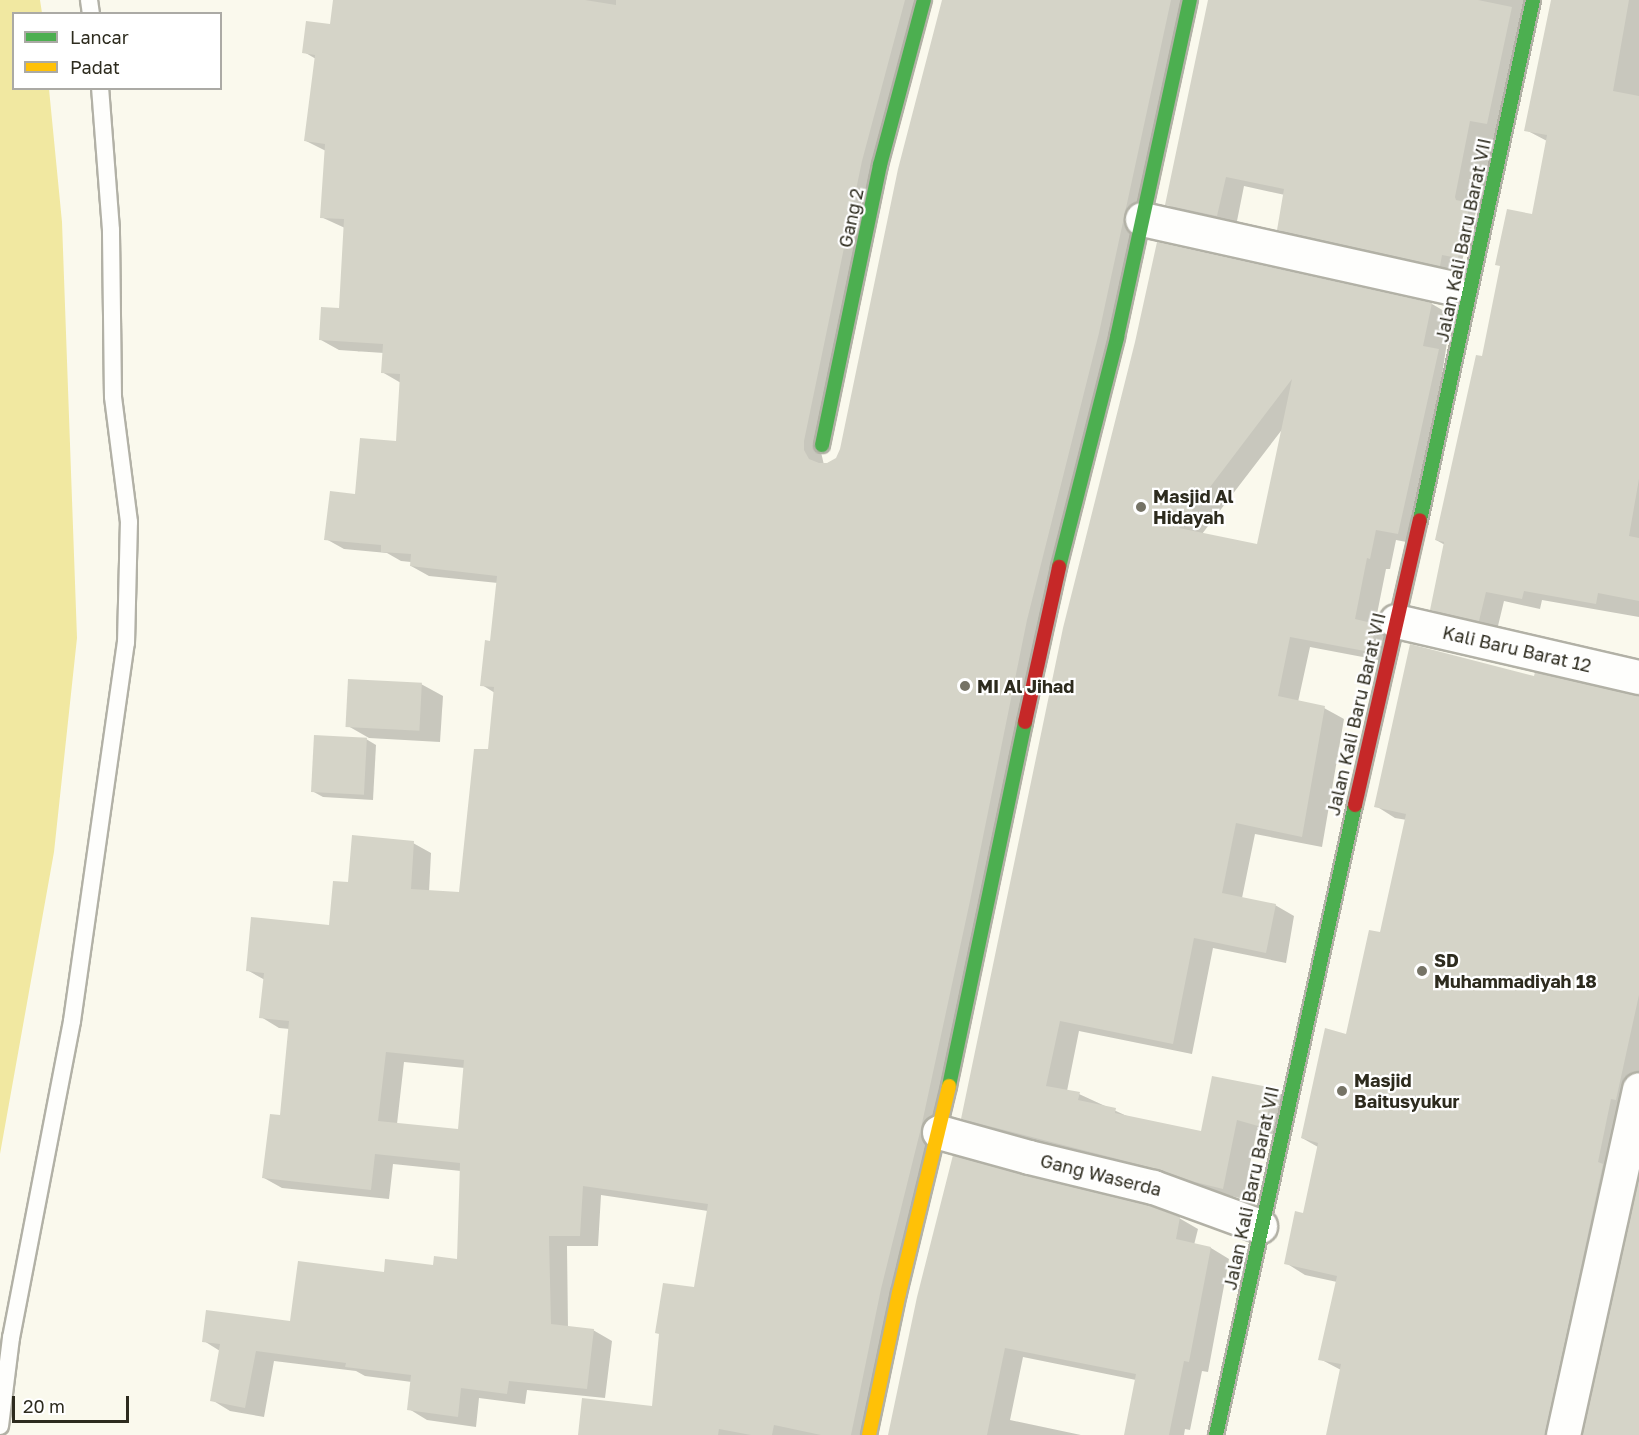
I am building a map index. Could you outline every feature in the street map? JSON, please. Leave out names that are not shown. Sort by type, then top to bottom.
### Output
[{"type":"street","name":"Gang 2","points":[[822,446],[880,165],[924,0]]},
{"type":"street","points":[[869,1435],[899,1293],[939,1132],[1045,624],[1117,337],[1190,0]]},
{"type":"street","name":"Jalan Kali Baru Barat VII","points":[[1216,1435],[1260,1226],[1433,466],[1533,0]]},
{"type":"street","points":[[1142,219],[1449,287]]},
{"type":"street","name":"Kali Baru Barat 12","points":[[1396,621],[1639,677]]},
{"type":"street","points":[[1563,1435],[1639,1089]]},
{"type":"street","name":"Gang Waserda","points":[[939,1132],[1029,1158],[1153,1187],[1260,1226]]},
{"type":"lane","points":[[0,1426],[11,1338],[72,1021],[126,643],[129,522],[113,397],[111,230],[100,90]]},
{"type":"shaded area","points":[[0,0],[40,0],[42,12],[12,12],[12,90],[49,90],[62,222],[77,638],[54,852],[0,1154]]},
{"type":"building","points":[[333,0],[585,0],[616,5],[616,0],[905,0],[862,161],[804,441],[804,450],[809,459],[827,463],[836,458],[840,449],[898,169],[942,0],[1171,0],[1099,333],[1027,620],[921,1128],[881,1289],[851,1435],[821,1435],[774,1425],[772,1435],[751,1435],[719,1429],[718,1435],[578,1435],[582,1398],[652,1406],[659,1334],[655,1333],[663,1283],[694,1287],[708,1204],[583,1186],[580,1236],[549,1236],[551,1324],[594,1329],[587,1389],[509,1381],[507,1394],[461,1388],[458,1417],[407,1410],[411,1375],[345,1367],[346,1363],[256,1351],[245,1408],[210,1401],[220,1344],[202,1342],[206,1310],[290,1321],[298,1261],[384,1272],[385,1259],[433,1265],[434,1256],[457,1259],[460,1163],[375,1154],[371,1190],[262,1178],[270,1114],[280,1115],[289,1021],[259,1018],[264,973],[246,971],[251,917],[329,925],[333,881],[348,882],[352,835],[414,841],[411,889],[459,892],[474,749],[488,749],[494,687],[480,686],[485,640],[490,641],[497,576],[410,566],[411,554],[381,552],[381,545],[324,540],[330,491],[355,494],[360,438],[396,441],[400,374],[381,373],[383,344],[319,340],[321,307],[339,308],[344,219],[320,218],[325,144],[304,141],[315,55],[302,53],[306,21],[330,24]],"holes":[[[386,1052],[464,1060],[458,1129],[378,1121]]]},
{"type":"building","points":[[1208,0],[1478,0],[1512,7],[1487,124],[1470,121],[1455,197],[1456,200],[1470,203],[1458,258],[1442,255],[1440,266],[1277,230],[1284,189],[1226,177],[1217,216],[1165,205]]},
{"type":"building","points":[[1551,0],[1629,0],[1613,91],[1639,96],[1639,479],[1629,536],[1639,538],[1639,601],[1598,593],[1596,604],[1524,591],[1522,599],[1486,592],[1479,621],[1430,610],[1444,542],[1435,540],[1476,355],[1482,356],[1500,266],[1495,265],[1507,209],[1532,214],[1547,135],[1524,131]]},
{"type":"building","points":[[1157,242],[1432,303],[1423,346],[1439,349],[1398,534],[1376,530],[1370,559],[1367,558],[1355,619],[1376,624],[1370,652],[1290,637],[1278,696],[1325,706],[1302,837],[1236,823],[1222,893],[1276,904],[1266,953],[1194,938],[1173,1044],[1060,1021],[1046,1086],[1080,1092],[1078,1100],[1116,1108],[1115,1113],[1201,1131],[1212,1076],[1273,1088],[1265,1128],[1237,1120],[1223,1189],[1157,1169],[961,1119],[1063,628],[1135,342]],"holes":[[[1292,379],[1257,544],[1179,528]]]},
{"type":"building","points":[[1410,644],[1534,676],[1535,672],[1639,695],[1639,995],[1616,1100],[1611,1099],[1598,1162],[1603,1164],[1545,1435],[1326,1435],[1341,1364],[1318,1360],[1337,1276],[1284,1264],[1295,1211],[1303,1213],[1318,1143],[1301,1138],[1325,1028],[1346,1034],[1369,930],[1380,932],[1406,814],[1374,807]]},
{"type":"building","points":[[348,679],[422,683],[419,731],[345,727]]},
{"type":"building","points":[[314,735],[367,738],[364,795],[311,792]]},
{"type":"building","points":[[953,1155],[1148,1205],[1180,1217],[1176,1239],[1211,1247],[1189,1362],[1184,1361],[1169,1435],[1124,1435],[1136,1374],[1005,1348],[987,1435],[888,1435],[917,1297]]},
{"type":"building","points":[[1639,1176],[1639,1435],[1582,1435]]},
{"type":"traffic: fast","points":[[822,445],[880,165],[924,0]]},
{"type":"traffic: fast","points":[[1059,567],[1117,337],[1190,0]]},
{"type":"traffic: fast","points":[[1420,520],[1533,0]]},
{"type":"traffic: fast","points":[[949,1086],[1025,722]]},
{"type":"traffic: fast","points":[[1216,1435],[1355,805]]},
{"type":"traffic: slow","points":[[869,1435],[899,1293],[949,1086]]},
{"type":"traffic: jam","points":[[1355,805],[1420,520]]},
{"type":"traffic: jam","points":[[1025,722],[1059,567]]},
{"type":"place","name":"Masjid Al Hidayah","points":[[1141,507]]},
{"type":"place","name":"MI Al Jihad","points":[[965,686]]},
{"type":"place","name":"SD Muhammadiyah 18","points":[[1422,971]]},
{"type":"place","name":"Masjid Baitusyukur","points":[[1342,1091]]}]
